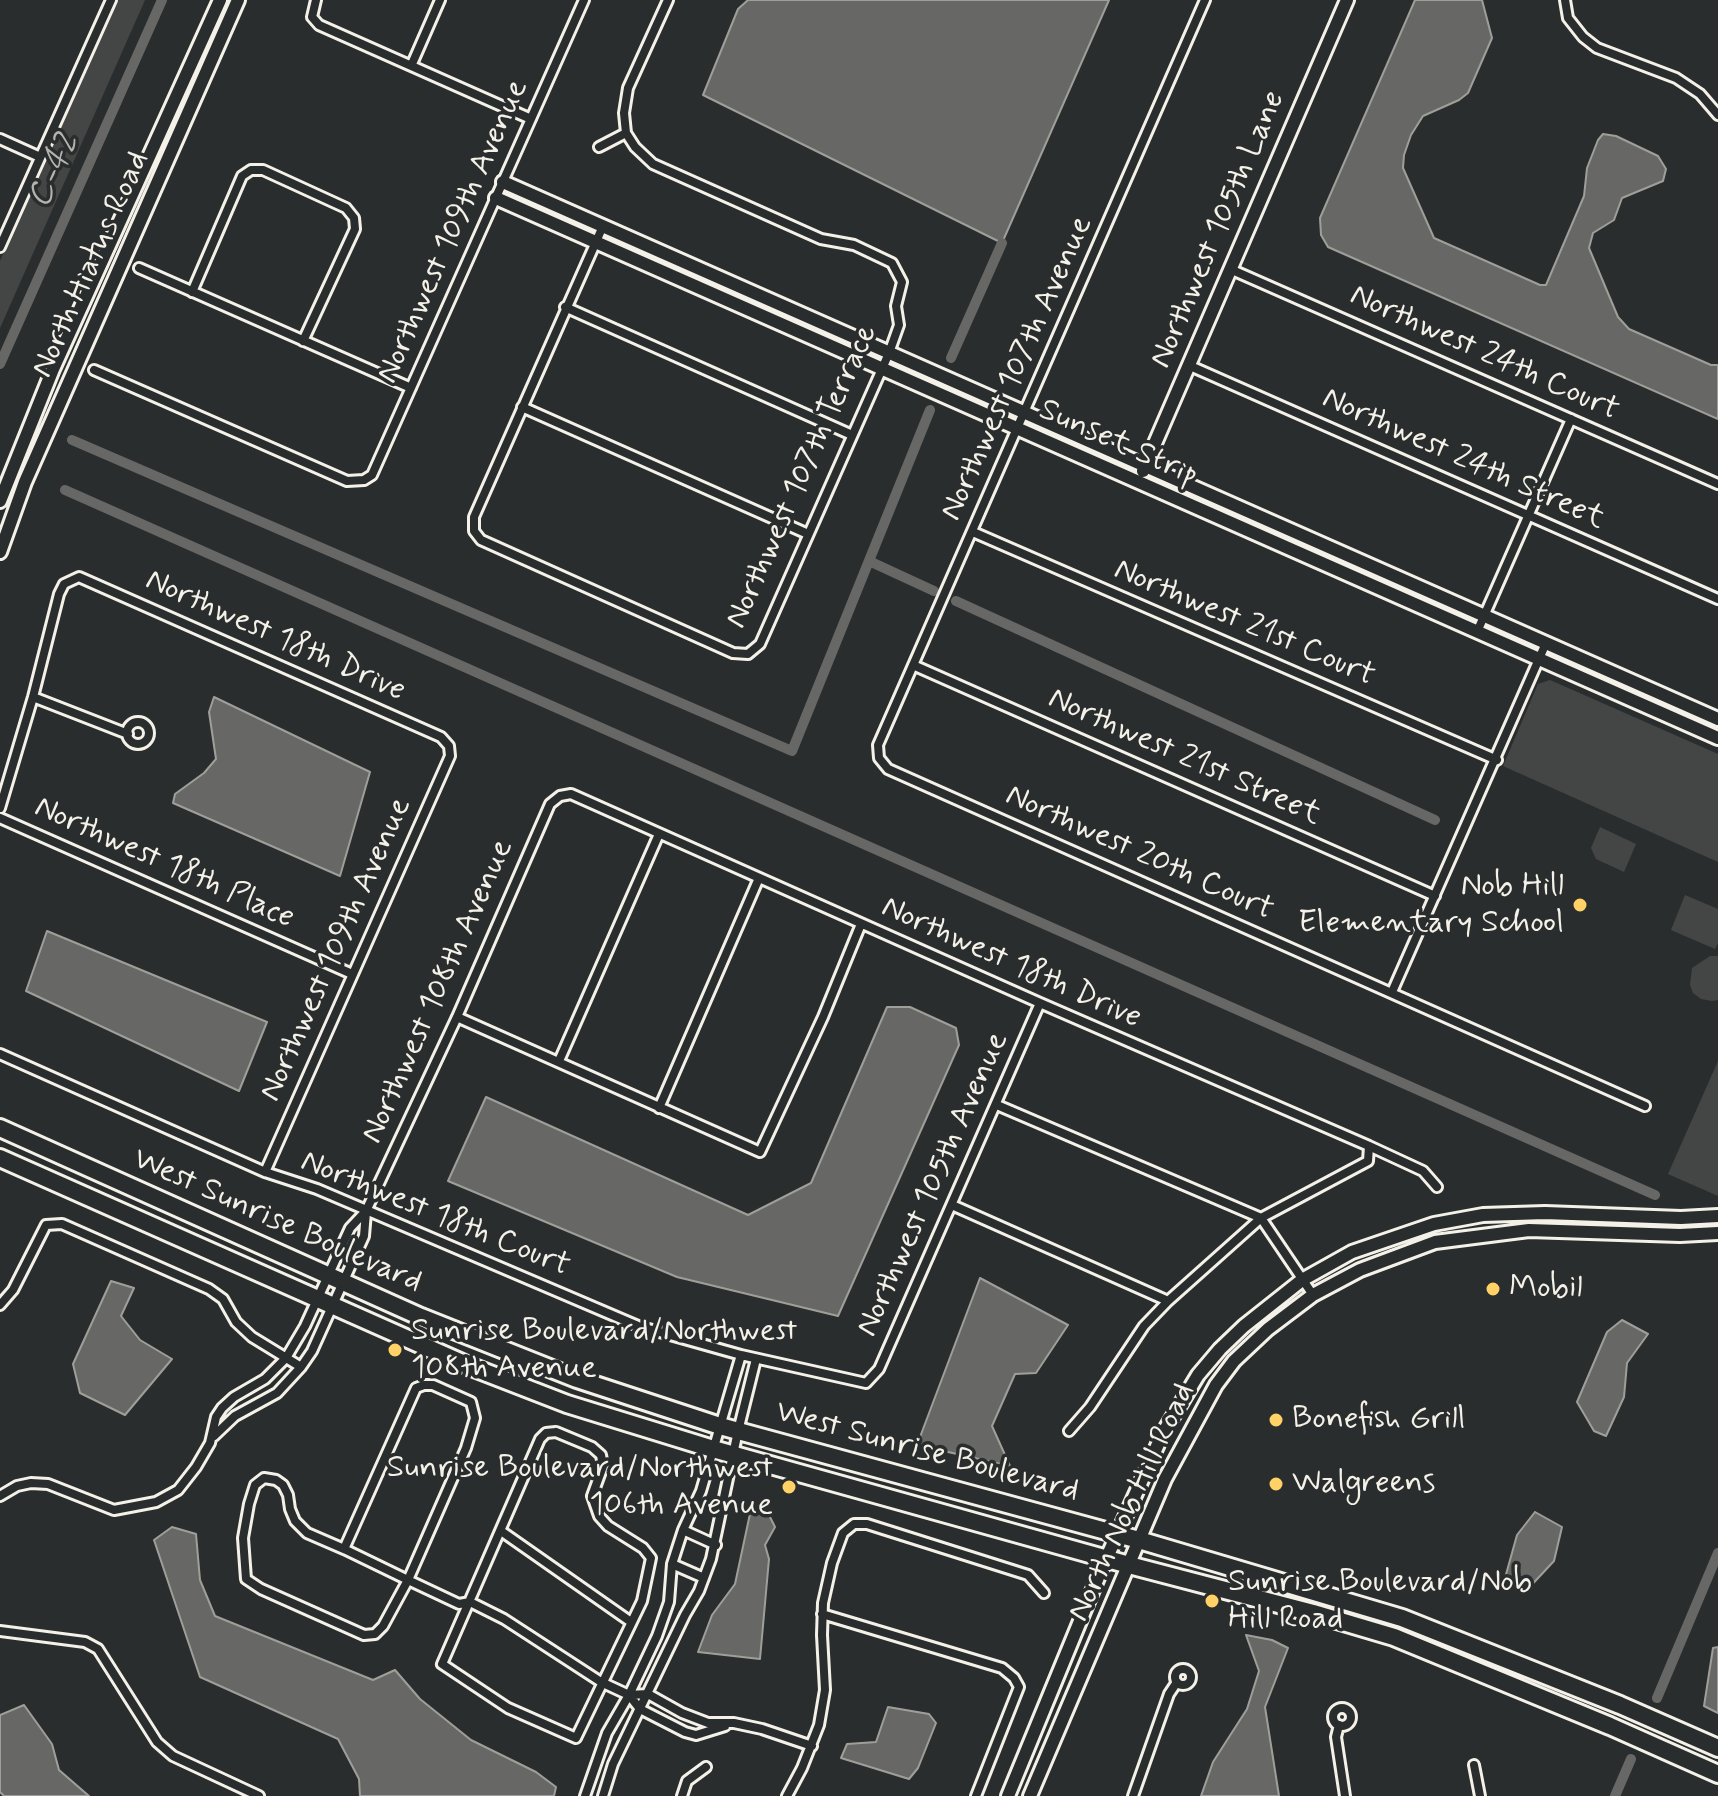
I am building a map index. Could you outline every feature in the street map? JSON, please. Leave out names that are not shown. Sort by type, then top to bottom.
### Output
[{"type":"highway","name":"West Sunrise Boulevard","points":[[0,1128],[335,1280],[577,1379],[720,1426],[1118,1534],[1402,1618],[1620,1705],[1718,1748]]},
{"type":"highway","name":"West Sunrise Boulevard","points":[[0,1158],[469,1366],[567,1404],[713,1449],[1394,1637],[1718,1774]]},
{"type":"main road","name":"North Hiatus Road","points":[[0,501],[53,369],[220,0]]},
{"type":"main road","name":"North Hiatus Road","points":[[0,552],[25,482],[238,0]]},
{"type":"main road","name":"Northwest 105th Lane","points":[[1138,482],[1347,0]]},
{"type":"main road","points":[[185,76],[201,82]]},
{"type":"main road","name":"Sunset Strip","points":[[503,182],[1718,719]]},
{"type":"main road","name":"Sunset Strip","points":[[496,198],[1718,738]]},
{"type":"main road","name":"North Nob Hill Road","points":[[1008,1796],[1107,1558],[1163,1433],[1198,1375],[1244,1326],[1302,1280],[1352,1252],[1405,1232],[1483,1215],[1580,1213],[1681,1218],[1718,1216]]},
{"type":"main road","name":"North Nob Hill Road","points":[[1030,1796],[1165,1479],[1216,1385],[1249,1346],[1313,1295],[1360,1270],[1435,1242],[1529,1230],[1680,1235],[1718,1233]]},
{"type":"street","points":[[0,247],[111,0]]},
{"type":"street","points":[[316,0],[312,17],[319,25],[531,119]]},
{"type":"street","points":[[412,64],[440,0]]},
{"type":"street","name":"Northwest 109th Avenue","points":[[94,370],[347,481],[364,480],[372,475],[584,0]]},
{"type":"street","points":[[599,147],[626,133],[624,113],[628,88],[668,0]]},
{"type":"street","name":"Northwest 107th Avenue","points":[[879,758],[878,745],[1205,0]]},
{"type":"street","points":[[1565,0],[1568,18],[1583,37],[1597,48],[1676,78],[1700,94],[1718,115]]},
{"type":"street","name":"Northwest 107th Terrace","points":[[522,407],[474,517],[474,531],[481,540],[733,653],[748,654],[760,644],[889,353],[899,325],[896,306],[902,282],[892,263],[854,245],[821,239],[653,164],[635,147],[626,133]]},
{"type":"street","points":[[0,139],[40,157]]},
{"type":"street","points":[[192,292],[242,176],[251,170],[263,170],[346,208],[354,218],[355,229],[303,341]]},
{"type":"street","points":[[603,226],[522,407],[808,534]]},
{"type":"street","points":[[139,268],[411,388]]},
{"type":"street","name":"Northwest 24th Court","points":[[1230,269],[1718,484]]},
{"type":"street","points":[[565,307],[852,435]]},
{"type":"street","name":"Northwest 24th Street","points":[[1188,365],[1718,599]]},
{"type":"street","points":[[1477,632],[1571,419]]},
{"type":"street","name":"Northwest 21st Court","points":[[973,532],[1497,760]]},
{"type":"street","name":"Northwest 18th Drive","points":[[33,697],[59,594],[64,584],[79,577],[441,737],[449,746]]},
{"type":"street","points":[[1392,992],[1497,760],[1546,643]]},
{"type":"street","name":"Northwest 21st Street","points":[[913,665],[1435,896]]},
{"type":"street","points":[[0,808],[33,697],[128,734]]},
{"type":"street","name":"Northwest 109th Avenue","points":[[265,1172],[450,756],[449,746]]},
{"type":"street","name":"Northwest 20th Court","points":[[879,758],[888,769],[1645,1106]]},
{"type":"street","name":"Northwest 18th Drive","points":[[560,796],[571,794],[1369,1146],[1423,1171],[1437,1187]]},
{"type":"street","name":"Northwest 108th Avenue","points":[[0,1496],[17,1486],[31,1483],[48,1484],[114,1510],[156,1502],[178,1490],[213,1437],[235,1416],[277,1393],[301,1367],[333,1306],[335,1280],[350,1228],[366,1211],[457,1017],[550,804],[560,796]]},
{"type":"street","name":"Northwest 18th Place","points":[[0,818],[352,974]]},
{"type":"street","points":[[559,1061],[659,834]]},
{"type":"street","points":[[659,1108],[759,878]]},
{"type":"street","points":[[457,1017],[760,1152],[823,1017],[861,924]]},
{"type":"street","name":"Northwest 105th Avenue","points":[[866,1383],[879,1369],[1040,1003]]},
{"type":"street","name":"Northwest 18th Court","points":[[0,1054],[265,1172],[317,1189],[638,1326],[756,1359],[866,1383]]},
{"type":"street","points":[[997,1105],[1261,1218],[1313,1295]]},
{"type":"street","points":[[1069,1431],[1090,1407],[1144,1326],[1168,1301],[1261,1218],[1368,1161],[1369,1146]]},
{"type":"street","points":[[952,1205],[1168,1301]]},
{"type":"street","name":"Northwest 108th Avenue","points":[[213,1437],[216,1417],[222,1408],[234,1397],[265,1379],[286,1358],[317,1299],[335,1280],[364,1236],[366,1211]]},
{"type":"street","points":[[0,1305],[13,1290],[46,1225],[62,1224],[209,1289],[223,1299],[236,1322],[252,1337],[301,1367]]},
{"type":"street","points":[[585,1796],[607,1733],[657,1636],[665,1613],[672,1564],[701,1491],[741,1355]]},
{"type":"street","points":[[603,1796],[613,1764],[704,1578],[716,1545],[732,1454],[756,1359]]},
{"type":"street","points":[[344,1549],[416,1388],[433,1385],[471,1402],[475,1418],[466,1448],[408,1580],[383,1626],[375,1634],[364,1635],[246,1579],[243,1538],[255,1485],[264,1478],[276,1480],[283,1485],[295,1521],[307,1533],[344,1549],[408,1580],[459,1604],[470,1602],[504,1619],[601,1682],[629,1695],[640,1709],[685,1732],[696,1735],[734,1723]]},
{"type":"street","points":[[556,1432],[592,1447],[601,1455],[603,1466],[592,1496],[599,1516],[608,1526],[643,1548],[651,1558],[642,1601],[576,1738],[508,1708],[442,1664],[501,1531],[540,1439],[546,1433],[556,1432]]},
{"type":"street","points":[[787,1796],[819,1725],[825,1690],[822,1614],[832,1563],[843,1533],[854,1524],[867,1524],[1028,1575],[1044,1593]]},
{"type":"street","points":[[683,1530],[716,1545]]},
{"type":"street","points":[[501,1531],[631,1622]]},
{"type":"street","points":[[672,1564],[704,1578]]},
{"type":"street","points":[[822,1614],[1002,1668],[1014,1678],[1019,1687],[976,1796]]},
{"type":"street","points":[[0,1631],[85,1642],[98,1649],[155,1740],[173,1756],[259,1796]]},
{"type":"street","points":[[1133,1796],[1169,1694],[1177,1682]]},
{"type":"street","points":[[629,1695],[648,1694],[708,1723],[734,1723],[762,1729],[812,1746]]},
{"type":"street","points":[[1339,1725],[1336,1737],[1345,1796]]},
{"type":"street","points":[[1474,1765],[1480,1796]]},
{"type":"street","points":[[682,1796],[687,1781],[706,1767]]},
{"type":"shaded area","points":[[118,0],[145,0],[0,328],[0,261]]},
{"type":"shaded area","points":[[748,0],[1109,0],[1002,243],[703,95],[738,9]]},
{"type":"shaded area","points":[[1415,0],[1482,0],[1492,38],[1468,93],[1423,116],[1411,135],[1404,155],[1403,168],[1434,238],[1546,285],[1584,196],[1587,168],[1603,134],[1616,136],[1658,156],[1666,169],[1663,181],[1622,198],[1614,220],[1593,233],[1589,248],[1618,317],[1629,329],[1711,365],[1718,365],[1718,419],[1328,247],[1321,235],[1320,218]]},
{"type":"shaded area","points":[[1550,680],[1718,754],[1718,862],[1503,766],[1538,684]]},
{"type":"shaded area","points":[[214,697],[370,772],[340,876],[173,803],[175,794],[204,773],[216,759],[209,712]]},
{"type":"shaded area","points":[[1600,827],[1636,844],[1624,872],[1596,859],[1591,848]]},
{"type":"shaded area","points":[[1685,895],[1718,909],[1718,943],[1715,949],[1671,930]]},
{"type":"shaded area","points":[[47,931],[267,1022],[239,1091],[26,991]]},
{"type":"shaded area","points":[[1710,956],[1718,956],[1718,1000],[1712,1001],[1701,999],[1693,993],[1690,985],[1692,968]]},
{"type":"shaded area","points":[[887,1007],[910,1007],[956,1028],[959,1045],[838,1316],[677,1277],[448,1181],[486,1097],[748,1215],[811,1183]]},
{"type":"shaded area","points":[[1718,1061],[1718,1196],[1668,1174]]},
{"type":"shaded area","points":[[980,1278],[1068,1325],[1036,1373],[1015,1374],[992,1426],[1010,1466],[917,1445]]},
{"type":"shaded area","points":[[111,1281],[134,1288],[121,1316],[140,1340],[172,1359],[125,1415],[80,1393],[73,1364]]},
{"type":"shaded area","points":[[1622,1320],[1648,1334],[1627,1363],[1624,1397],[1606,1436],[1594,1431],[1577,1402],[1607,1332]]},
{"type":"shaded area","points":[[762,1501],[775,1527],[765,1545],[769,1559],[760,1659],[698,1652],[712,1615],[735,1584],[751,1509]]},
{"type":"shaded area","points":[[1535,1512],[1562,1527],[1554,1561],[1525,1592],[1505,1578],[1517,1535]]},
{"type":"shaded area","points":[[172,1527],[196,1534],[200,1580],[215,1616],[373,1680],[395,1670],[420,1699],[471,1740],[536,1772],[556,1787],[554,1796],[360,1796],[359,1779],[338,1739],[200,1677],[154,1540]]},
{"type":"shaded area","points":[[1246,1635],[1272,1640],[1288,1648],[1265,1707],[1279,1796],[1201,1796],[1213,1762],[1247,1709],[1259,1671]]},
{"type":"shaded area","points":[[1718,1647],[1718,1713],[1704,1706],[1713,1648]]},
{"type":"shaded area","points":[[24,1705],[52,1744],[59,1770],[89,1796],[4,1796],[0,1792],[0,1715]]},
{"type":"shaded area","points":[[888,1707],[929,1714],[936,1723],[918,1768],[909,1779],[841,1758],[847,1744],[876,1742]]},
{"type":"waterway","name":"C-42","points":[[0,364],[162,0]]},
{"type":"waterway","points":[[951,358],[1002,243]]},
{"type":"waterway","points":[[72,440],[792,751],[930,410]]},
{"type":"waterway","points":[[65,490],[1655,1195]]},
{"type":"waterway","points":[[869,561],[934,591]]},
{"type":"waterway","points":[[956,601],[1435,820]]},
{"type":"waterway","points":[[1657,1698],[1718,1553]]},
{"type":"waterway","points":[[1615,1796],[1631,1759]]},
{"type":"place","name":"Nob Hill Elementary School","points":[[1580,905]]},
{"type":"place","name":"Mobil","points":[[1493,1289]]},
{"type":"place","name":"Sunrise Boulevard/Northwest 108th Avenue","points":[[395,1350]]},
{"type":"place","name":"Bonefish Grill","points":[[1276,1420]]},
{"type":"place","name":"Walgreens","points":[[1276,1484]]},
{"type":"place","name":"Sunrise Boulevard/Northwest 106th Avenue","points":[[789,1487]]},
{"type":"place","name":"Sunrise Boulevard/Nob Hill Road","points":[[1212,1601]]}]
